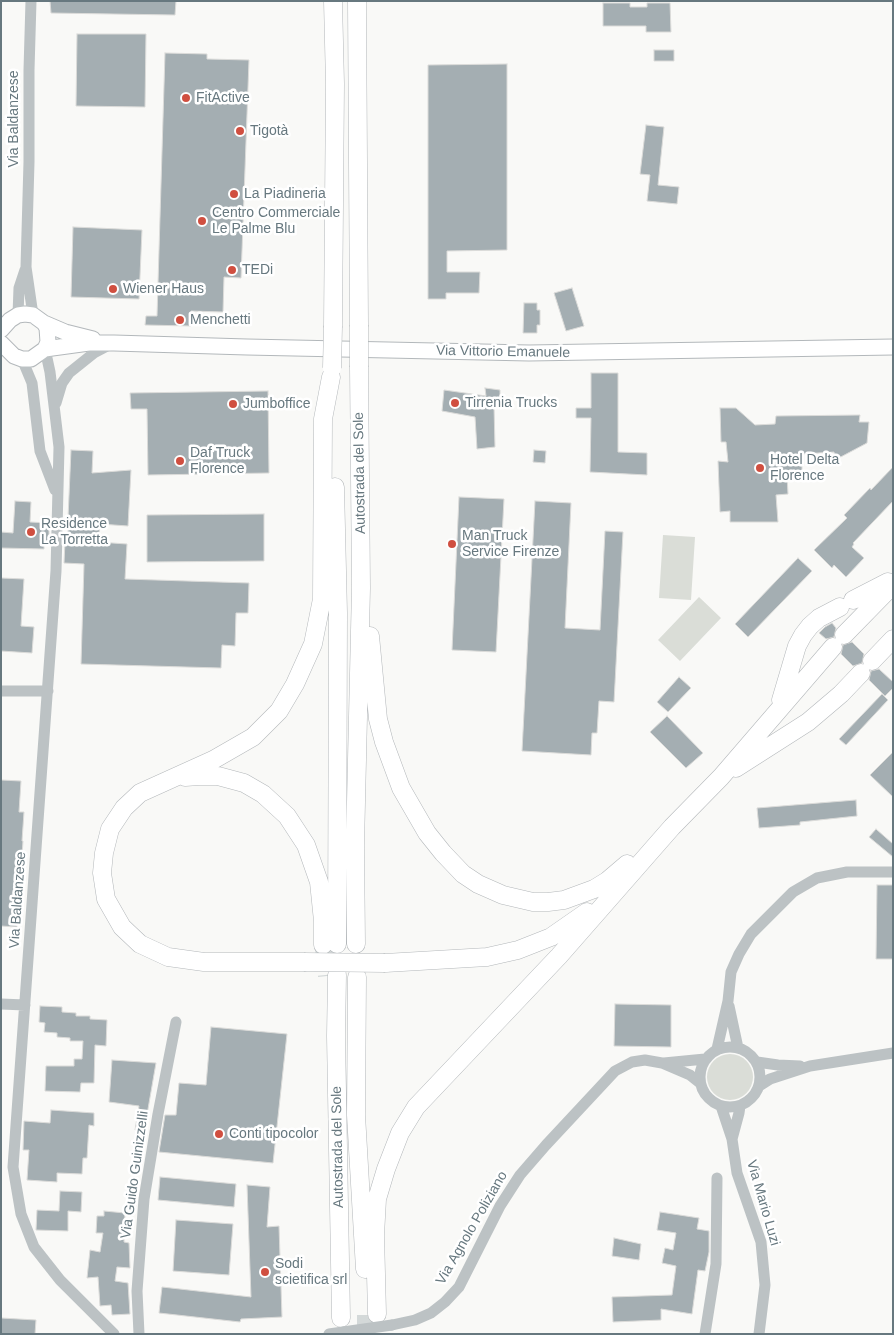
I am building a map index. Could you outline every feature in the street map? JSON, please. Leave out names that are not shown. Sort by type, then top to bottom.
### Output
[{"type":"highway","name":"Autostrada del Sole","points":[[169,779],[218,776],[244,783],[263,794],[287,816],[306,845],[319,882],[323,921],[330,945],[338,613],[332,372],[335,84],[333,1]]},
{"type":"highway","name":"Autostrada del Sole","points":[[356,1],[361,588],[355,845],[356,944]]},
{"type":"highway","points":[[332,372],[323,419],[322,599],[313,644],[295,684],[279,711],[252,737],[213,760],[140,793],[124,808],[110,829],[102,873],[106,899],[122,927],[140,944],[168,957],[204,962],[385,962],[488,957],[518,950],[550,937],[583,916],[627,878],[672,827],[721,778],[839,641],[893,586]]},
{"type":"highway","points":[[777,711],[785,692],[797,646],[810,626],[819,618],[893,579]]},
{"type":"highway","points":[[361,588],[371,646],[378,719],[384,742],[401,788],[412,808],[443,854],[463,874],[478,884],[503,895],[533,902],[564,900],[594,889],[606,881],[672,827]]},
{"type":"highway","points":[[721,778],[808,722],[841,694],[893,639]]},
{"type":"highway","name":"Autostrada del Sole","points":[[357,977],[356,1115],[366,1287],[371,1314],[377,1199],[400,1133],[416,1107],[559,956],[627,878]]},
{"type":"highway","name":"Autostrada del Sole","points":[[332,976],[336,1036],[341,1318]]},
{"type":"main road","name":"Via Vittorio Emanuele","points":[[18,315],[25,314],[65,332],[114,342]]},
{"type":"main road","points":[[18,315],[10,320],[3,329],[2,336],[3,346],[14,356],[22,359]]},
{"type":"main road","points":[[38,319],[48,336],[45,350]]},
{"type":"main road","name":"Via Vittorio Emanuele","points":[[22,359],[31,359],[45,350],[82,344],[114,342],[256,348],[529,353],[893,348]]},
{"type":"street","name":"Via Baldanzese","points":[[31,1],[26,267],[38,319]]},
{"type":"street","name":"Via Baldanzese","points":[[18,315],[19,288],[26,267]]},
{"type":"street","name":"Via Baldanzese","points":[[54,412],[62,383],[69,373],[94,353],[114,342]]},
{"type":"street","name":"Via Baldanzese","points":[[45,350],[50,372],[59,447],[56,572],[13,1159],[14,1176],[21,1214],[31,1242],[48,1267],[114,1334]]},
{"type":"street","name":"Via Baldanzese","points":[[22,359],[32,383],[40,451],[57,494]]},
{"type":"street","points":[[1,691],[48,691]]},
{"type":"street","points":[[717,1050],[728,1002],[731,972],[751,934],[793,892],[817,878],[847,872],[893,872]]},
{"type":"street","points":[[728,1002],[738,1048]]},
{"type":"street","points":[[1,1004],[25,1005]]},
{"type":"street","name":"Via Guido Guinizzelli","points":[[139,1334],[137,1291],[144,1199],[176,1022]]},
{"type":"street","points":[[731,1046],[738,1048],[746,1051],[756,1062],[760,1070],[759,1086],[755,1094],[740,1106],[721,1106],[708,1097],[700,1083],[700,1075],[705,1059],[717,1050],[731,1046]]},
{"type":"street","points":[[759,1086],[770,1079],[810,1066],[893,1053]]},
{"type":"street","name":"Via Agnolo Poliziano","points":[[662,1063],[705,1059]]},
{"type":"street","name":"Via Agnolo Poliziano","points":[[329,1334],[415,1320],[430,1313],[445,1302],[458,1287],[470,1267],[500,1206],[520,1175],[616,1071],[632,1062],[645,1060],[662,1063],[690,1075],[700,1083]]},
{"type":"street","points":[[756,1062],[810,1066]]},
{"type":"street","name":"Via Mario Luzi","points":[[721,1106],[732,1139],[737,1173],[761,1242],[765,1285],[759,1334]]},
{"type":"street","name":"Via Mario Luzi","points":[[732,1139],[740,1106]]},
{"type":"street","points":[[705,1334],[716,1264],[717,1178]]},
{"type":"shaded area","points":[[663,535],[695,537],[691,600],[659,598]]},
{"type":"shaded area","points":[[699,597],[721,618],[680,661],[658,640]]},
{"type":"shaded area","points":[[735,1054],[739,1055],[749,1064],[752,1068],[752,1086],[743,1096],[735,1100],[725,1100],[717,1096],[708,1086],[707,1072],[711,1064],[721,1055]]},
{"type":"building","points":[[50,1],[176,1],[175,15],[51,13]]},
{"type":"building","points":[[603,3],[630,3],[630,7],[647,7],[647,3],[670,3],[671,32],[646,32],[646,26],[603,26]]},
{"type":"building","points":[[77,34],[146,34],[145,107],[76,106]]},
{"type":"building","points":[[654,50],[674,50],[674,61],[654,61]]},
{"type":"building","name":"Centro Commerciale Le Palme Blu","points":[[165,53],[207,54],[207,59],[249,60],[241,278],[224,277],[223,312],[191,311],[191,326],[145,325],[146,316],[157,316]]},
{"type":"building","points":[[507,64],[507,250],[447,251],[447,272],[480,272],[479,293],[446,293],[446,299],[428,299],[428,65]]},
{"type":"building","points":[[646,125],[664,127],[658,185],[679,187],[677,204],[647,201],[650,175],[640,174]]},
{"type":"building","points":[[73,227],[142,230],[139,299],[71,297]]},
{"type":"building","points":[[572,288],[584,326],[566,331],[554,293]]},
{"type":"building","points":[[524,303],[537,303],[537,310],[540,310],[540,325],[537,325],[537,333],[523,333]]},
{"type":"building","points":[[591,373],[618,373],[618,452],[647,453],[647,475],[590,472],[591,418],[576,418],[576,408],[591,408]]},
{"type":"building","points":[[485,388],[500,390],[500,406],[494,406],[495,447],[477,449],[475,417],[442,411],[444,390],[486,396]]},
{"type":"building","points":[[268,391],[269,473],[148,475],[147,409],[131,409],[130,393]]},
{"type":"building","name":"Hotel Delta Florence","points":[[720,408],[736,408],[755,425],[775,424],[776,416],[860,415],[859,422],[869,422],[867,443],[835,460],[834,452],[802,454],[802,476],[787,475],[788,494],[776,495],[778,522],[730,522],[730,511],[720,512],[718,461],[728,462],[726,442],[721,442]]},
{"type":"building","points":[[71,450],[93,451],[92,473],[131,470],[128,526],[100,524],[98,542],[127,544],[125,579],[249,583],[248,613],[236,613],[235,646],[222,645],[221,668],[81,664],[84,564],[64,563],[65,541],[67,541]]},
{"type":"building","points":[[534,450],[546,451],[545,463],[533,462]]},
{"type":"building","points":[[893,467],[893,501],[853,543],[852,547],[864,558],[846,577],[834,565],[832,568],[814,550],[847,518],[844,515]]},
{"type":"building","points":[[459,497],[504,499],[496,652],[452,650]]},
{"type":"building","name":"Residence La Torretta","points":[[15,501],[31,502],[30,522],[49,523],[49,541],[44,541],[44,549],[1,548],[1,532],[13,533]]},
{"type":"building","points":[[535,501],[571,503],[565,628],[600,630],[605,531],[623,532],[614,702],[599,701],[597,733],[592,733],[591,755],[522,751]]},
{"type":"building","points":[[264,514],[264,561],[147,562],[147,515]]},
{"type":"building","points":[[798,558],[812,571],[748,637],[735,624]]},
{"type":"building","points":[[1,578],[24,579],[21,626],[34,627],[32,653],[1,651]]},
{"type":"building","points":[[832,623],[836,628],[834,637],[826,639],[819,633]]},
{"type":"building","points":[[852,642],[864,654],[862,663],[853,666],[841,654],[843,645]]},
{"type":"building","points":[[879,669],[893,682],[893,688],[885,696],[869,680],[871,671]]},
{"type":"building","points":[[679,677],[691,688],[668,712],[657,702]]},
{"type":"building","points":[[882,694],[888,700],[846,745],[839,739]]},
{"type":"building","points":[[667,716],[703,753],[686,768],[650,732]]},
{"type":"building","points":[[893,752],[893,797],[870,775]]},
{"type":"building","points":[[1,780],[21,781],[19,812],[24,812],[17,927],[1,926]]},
{"type":"building","points":[[856,800],[857,816],[800,822],[800,825],[759,828],[757,808]]},
{"type":"building","points":[[876,829],[893,844],[893,857],[869,837]]},
{"type":"building","points":[[877,885],[893,885],[893,959],[876,959]]},
{"type":"building","points":[[615,1004],[671,1005],[671,1047],[614,1046]]},
{"type":"building","points":[[40,1006],[62,1007],[62,1012],[76,1013],[76,1016],[90,1016],[90,1019],[107,1020],[106,1046],[95,1045],[94,1083],[81,1083],[80,1092],[45,1091],[46,1066],[74,1066],[74,1059],[82,1059],[83,1041],[70,1041],[70,1038],[57,1037],[57,1033],[44,1032],[45,1023],[39,1022]]},
{"type":"building","name":"Conti tipocolor","points":[[211,1027],[287,1034],[273,1163],[159,1152],[165,1115],[176,1115],[179,1083],[206,1085]]},
{"type":"building","points":[[112,1060],[156,1063],[144,1132],[135,1130],[139,1106],[109,1102]]},
{"type":"building","points":[[51,1110],[94,1113],[94,1126],[89,1125],[87,1158],[83,1158],[82,1174],[57,1173],[57,1182],[27,1180],[29,1150],[23,1150],[24,1121],[50,1123]]},
{"type":"building","points":[[160,1177],[236,1184],[234,1207],[158,1200]]},
{"type":"building","points":[[247,1185],[270,1187],[267,1227],[279,1226],[282,1317],[241,1319],[240,1322],[159,1313],[162,1287],[251,1297]]},
{"type":"building","points":[[60,1191],[82,1192],[81,1212],[68,1211],[68,1231],[36,1230],[37,1210],[59,1211]]},
{"type":"building","points":[[104,1211],[125,1213],[124,1242],[129,1243],[130,1268],[117,1267],[115,1281],[128,1283],[130,1314],[112,1315],[111,1305],[100,1306],[98,1277],[87,1278],[90,1250],[100,1252],[103,1233],[96,1233],[97,1216],[104,1216]]},
{"type":"building","points":[[660,1212],[699,1218],[697,1229],[709,1231],[709,1252],[705,1271],[698,1270],[692,1314],[661,1309],[661,1320],[613,1322],[612,1297],[672,1295],[676,1266],[662,1263],[665,1248],[673,1250],[676,1233],[657,1230]]},
{"type":"building","points":[[176,1220],[233,1224],[229,1275],[173,1271]]},
{"type":"building","points":[[614,1238],[641,1244],[639,1260],[612,1256]]},
{"type":"building","points":[[1,1318],[36,1320],[35,1334],[1,1334]]},
{"type":"tunnel","points":[[324,948],[327,976]]},
{"type":"tunnel","points":[[366,1315],[366,1334]]},
{"type":"place","name":"FitActive","points":[[186,98]]},
{"type":"place","name":"Tigotà","points":[[240,131]]},
{"type":"place","name":"La Piadineria","points":[[234,194]]},
{"type":"place","name":"Centro Commerciale Le Palme Blu","points":[[202,221]]},
{"type":"place","name":"TEDi","points":[[232,270]]},
{"type":"place","name":"Wiener Haus","points":[[113,289]]},
{"type":"place","name":"Menchetti","points":[[180,320]]},
{"type":"place","name":"Tirrenia Trucks","points":[[455,403]]},
{"type":"place","name":"Jumboffice","points":[[233,404]]},
{"type":"place","name":"Daf Truck Florence","points":[[180,461]]},
{"type":"place","name":"Hotel Delta Florence","points":[[760,468]]},
{"type":"place","name":"Residence La Torretta","points":[[31,532]]},
{"type":"place","name":"Man Truck Service Firenze","points":[[452,544]]},
{"type":"place","name":"Conti tipocolor","points":[[219,1134]]},
{"type":"place","name":"Sodi scietifica srl","points":[[265,1272]]}]
